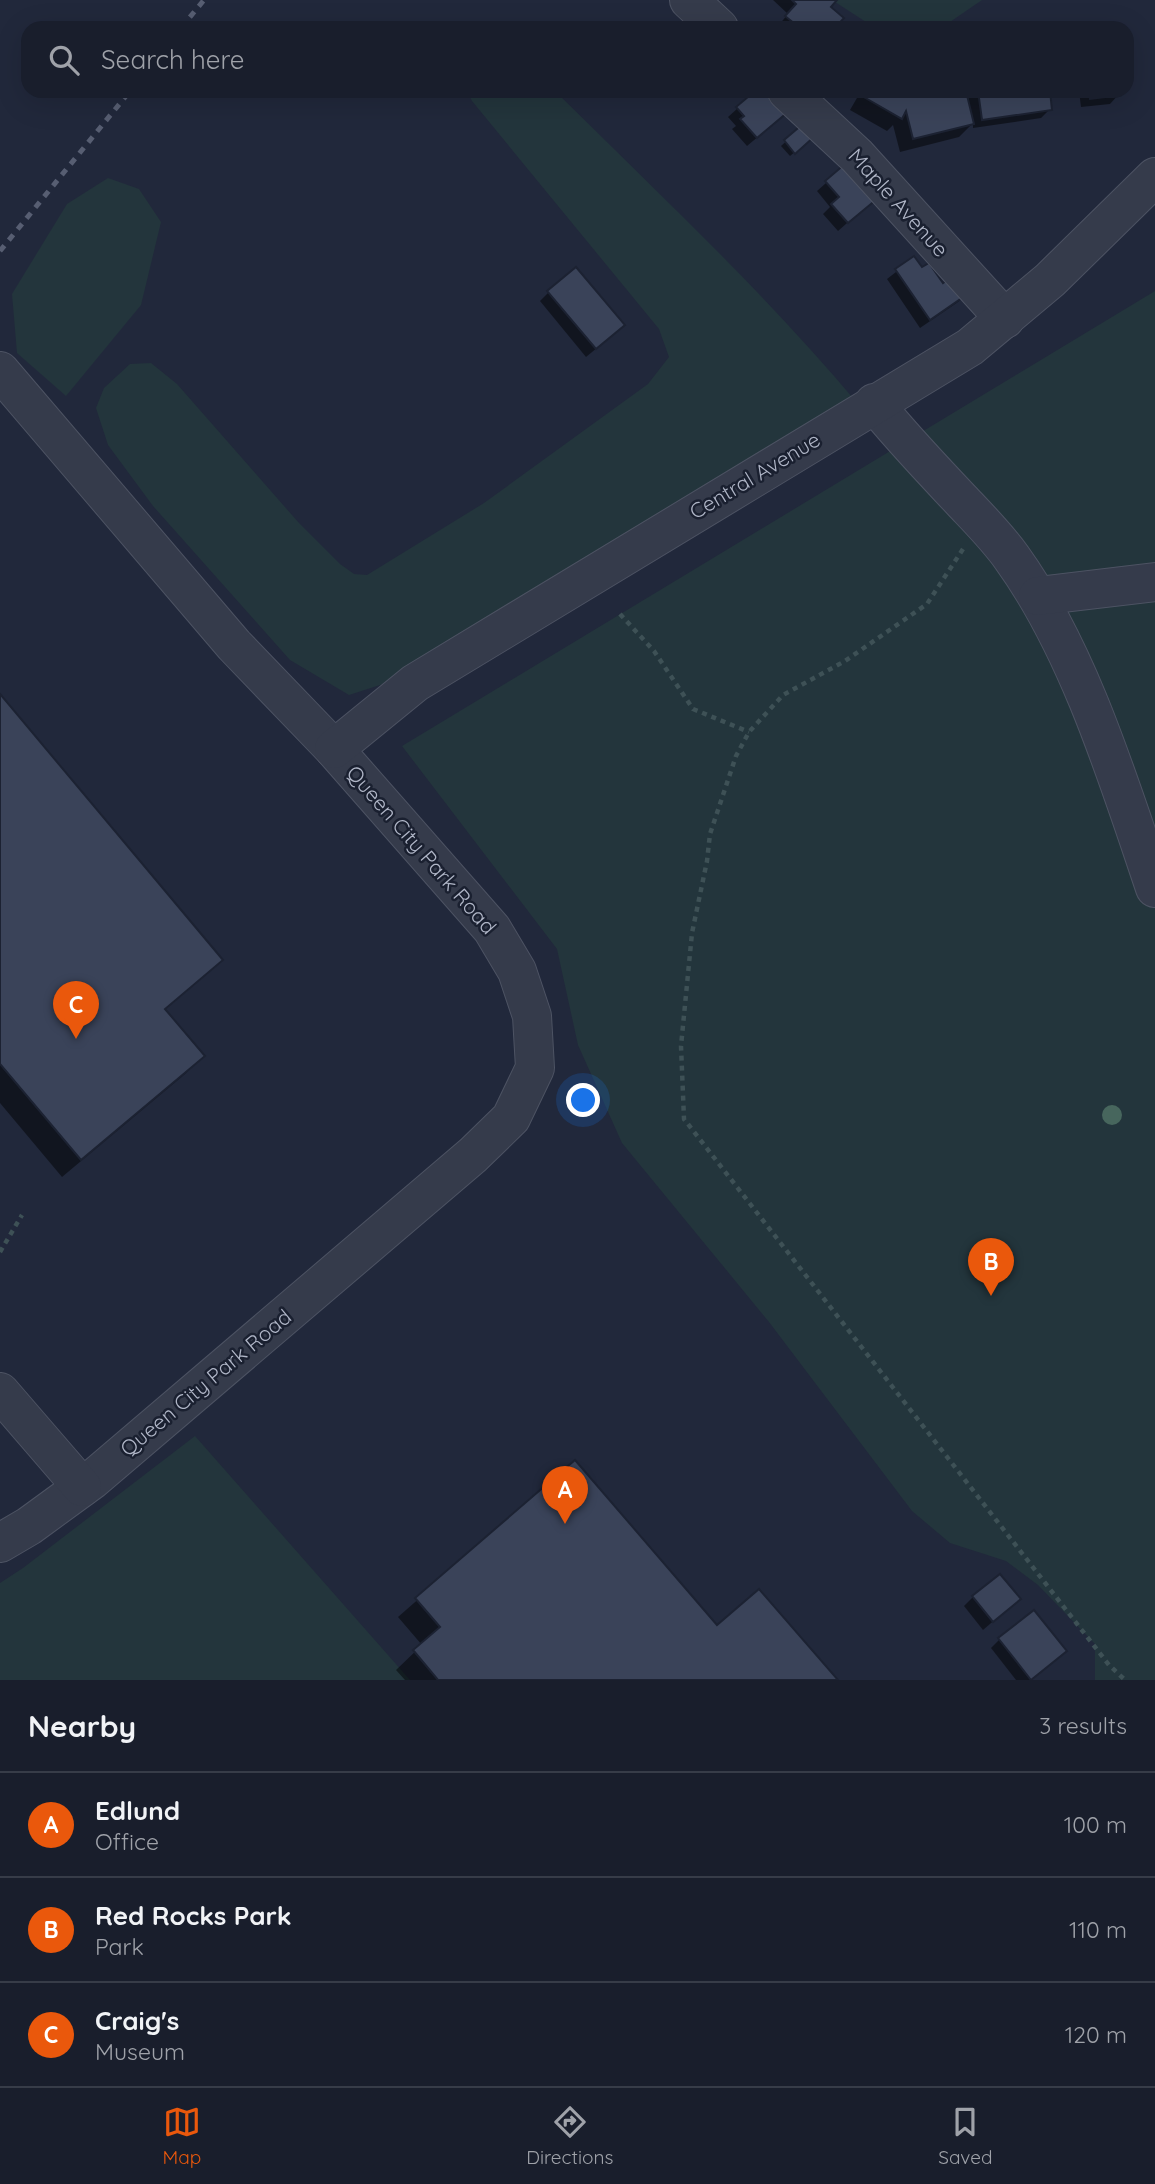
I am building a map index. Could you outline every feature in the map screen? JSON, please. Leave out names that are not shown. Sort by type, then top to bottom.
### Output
[{"type":"street","points":[[690,0],[712,21]]},
{"type":"street","name":"Maple Avenue","points":[[795,98],[857,156],[1004,319]]},
{"type":"street","name":"Central Avenue","points":[[334,749],[415,683],[960,353],[1050,280],[1155,177]]},
{"type":"street","name":"Queen City Park Road","points":[[0,371],[234,645],[334,749],[492,929],[517,971],[532,1016],[535,1068],[511,1118],[472,1155],[82,1488],[0,1543]]},
{"type":"street","points":[[874,403],[901,436],[983,523],[1011,556],[1038,596],[1070,661],[1117,775],[1155,888]]},
{"type":"street","points":[[1038,596],[1155,582]]},
{"type":"street","points":[[0,1392],[82,1488]]},
{"type":"path","points":[[983,523],[926,604],[845,661],[783,695],[749,732],[729,775],[710,834],[692,933],[681,1046],[684,1119],[1109,1665],[1125,1680]]},
{"type":"path","points":[[620,614],[654,651],[693,709],[749,732]]},
{"type":"path","points":[[0,1252],[22,1215]]},
{"type":"shaded area","points":[[832,0],[982,0],[951,21],[864,21]]},
{"type":"shaded area","points":[[470,98],[562,98],[748,283],[858,404],[408,676],[349,695],[290,660],[153,506],[108,445],[96,408],[104,388],[130,364],[151,363],[177,384],[299,523],[340,564],[354,574],[367,575],[484,503],[648,384],[669,357],[659,329]]},
{"type":"shaded area","points":[[108,178],[139,189],[161,222],[141,305],[66,396],[17,353],[12,294],[67,204]]},
{"type":"shaded area","points":[[1155,291],[1155,1680],[1095,1680],[1095,1644],[1038,1585],[1006,1561],[950,1543],[912,1511],[769,1322],[622,1143],[578,1045],[557,949],[402,746]]},
{"type":"shaded area","points":[[195,1436],[410,1680],[0,1680],[0,1583]]},
{"type":"building","points":[[792,0],[837,0],[831,7],[844,18],[841,21],[791,21],[785,16],[796,4]]},
{"type":"building","points":[[747,98],[783,98],[795,106],[757,138],[740,119],[744,116],[736,107]]},
{"type":"building","points":[[865,98],[968,98],[974,124],[913,139],[906,111],[902,119]]},
{"type":"building","points":[[979,98],[1051,98],[1052,110],[982,120]]},
{"type":"building","points":[[804,123],[815,136],[795,154],[784,140]]},
{"type":"building","points":[[852,158],[883,194],[848,223],[831,204],[839,197],[825,181]]},
{"type":"building","points":[[914,256],[922,267],[929,263],[943,283],[956,274],[969,293],[930,320],[895,269]]},
{"type":"building","points":[[576,267],[625,325],[596,349],[547,291]]},
{"type":"building","points":[[0,694],[223,960],[165,1009],[205,1056],[81,1160],[0,1064]]},
{"type":"building","points":[[575,1460],[717,1625],[759,1589],[838,1680],[438,1680],[413,1650],[440,1627],[415,1598]]},
{"type":"building","points":[[1000,1574],[1021,1599],[993,1622],[972,1596]]},
{"type":"building","points":[[1034,1610],[1067,1651],[1031,1680],[998,1638]]},
{"type":"railway","points":[[187,21],[204,0]]},
{"type":"railway","points":[[0,251],[124,98]]},
{"type":"place","name":"Craig's","points":[[76,1039]]},
{"type":"place","name":"Red Rocks Park","points":[[991,1296]]},
{"type":"place","name":"Edlund","points":[[565,1524]]}]
